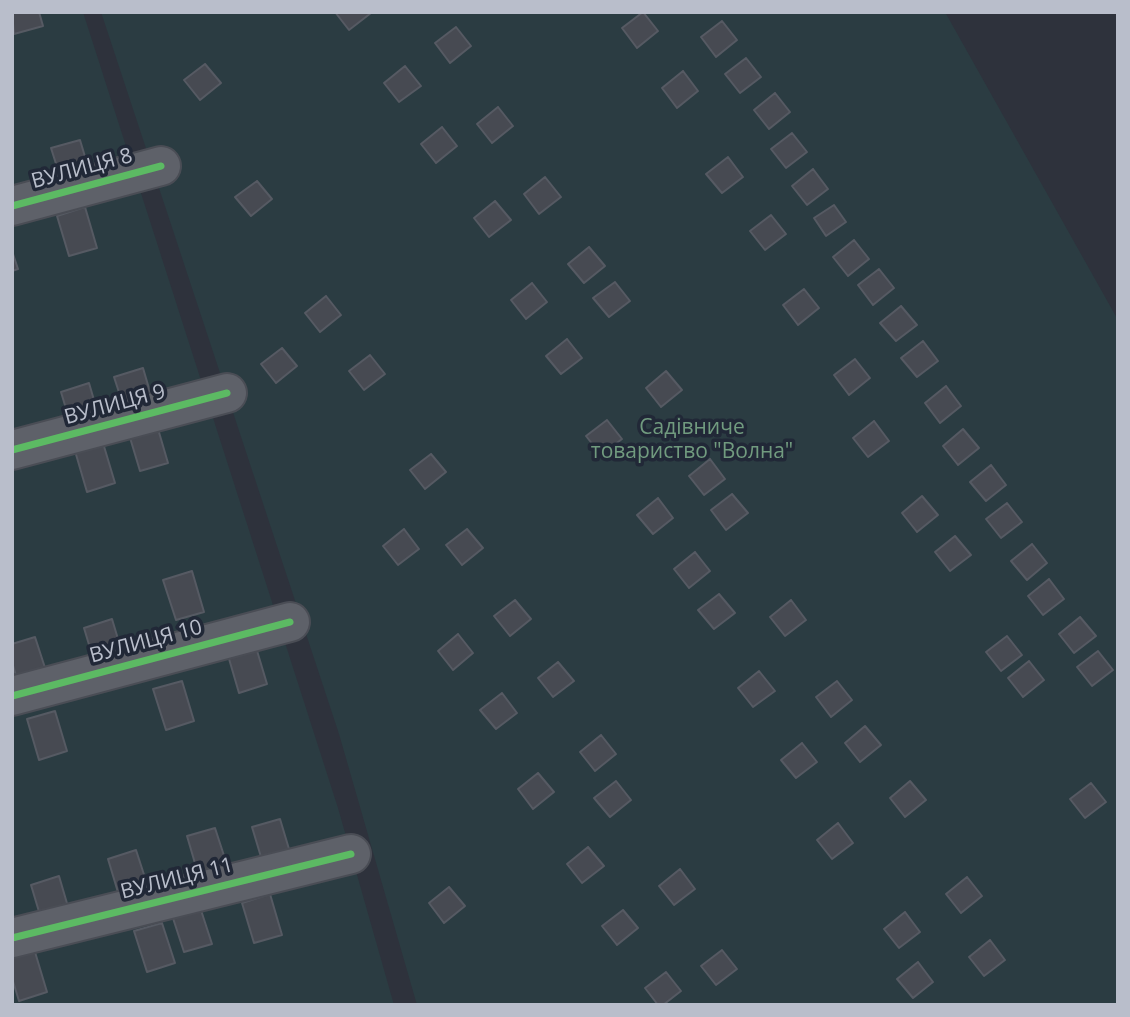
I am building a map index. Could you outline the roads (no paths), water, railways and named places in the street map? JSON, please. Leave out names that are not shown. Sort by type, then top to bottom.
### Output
[{"type":"street","name":"ВУЛИЦЯ 8","points":[[12,206],[161,166]]},
{"type":"street","name":"ВУЛИЦЯ 9","points":[[12,450],[227,393]]},
{"type":"street","name":"ВУЛИЦЯ 10","points":[[12,696],[290,622]]},
{"type":"street","name":"ВУЛИЦЯ 11","points":[[12,939],[351,854]]},
{"type":"park label","name":"Садівниче товариство \"Волна\"","points":[[692,440]]}]
